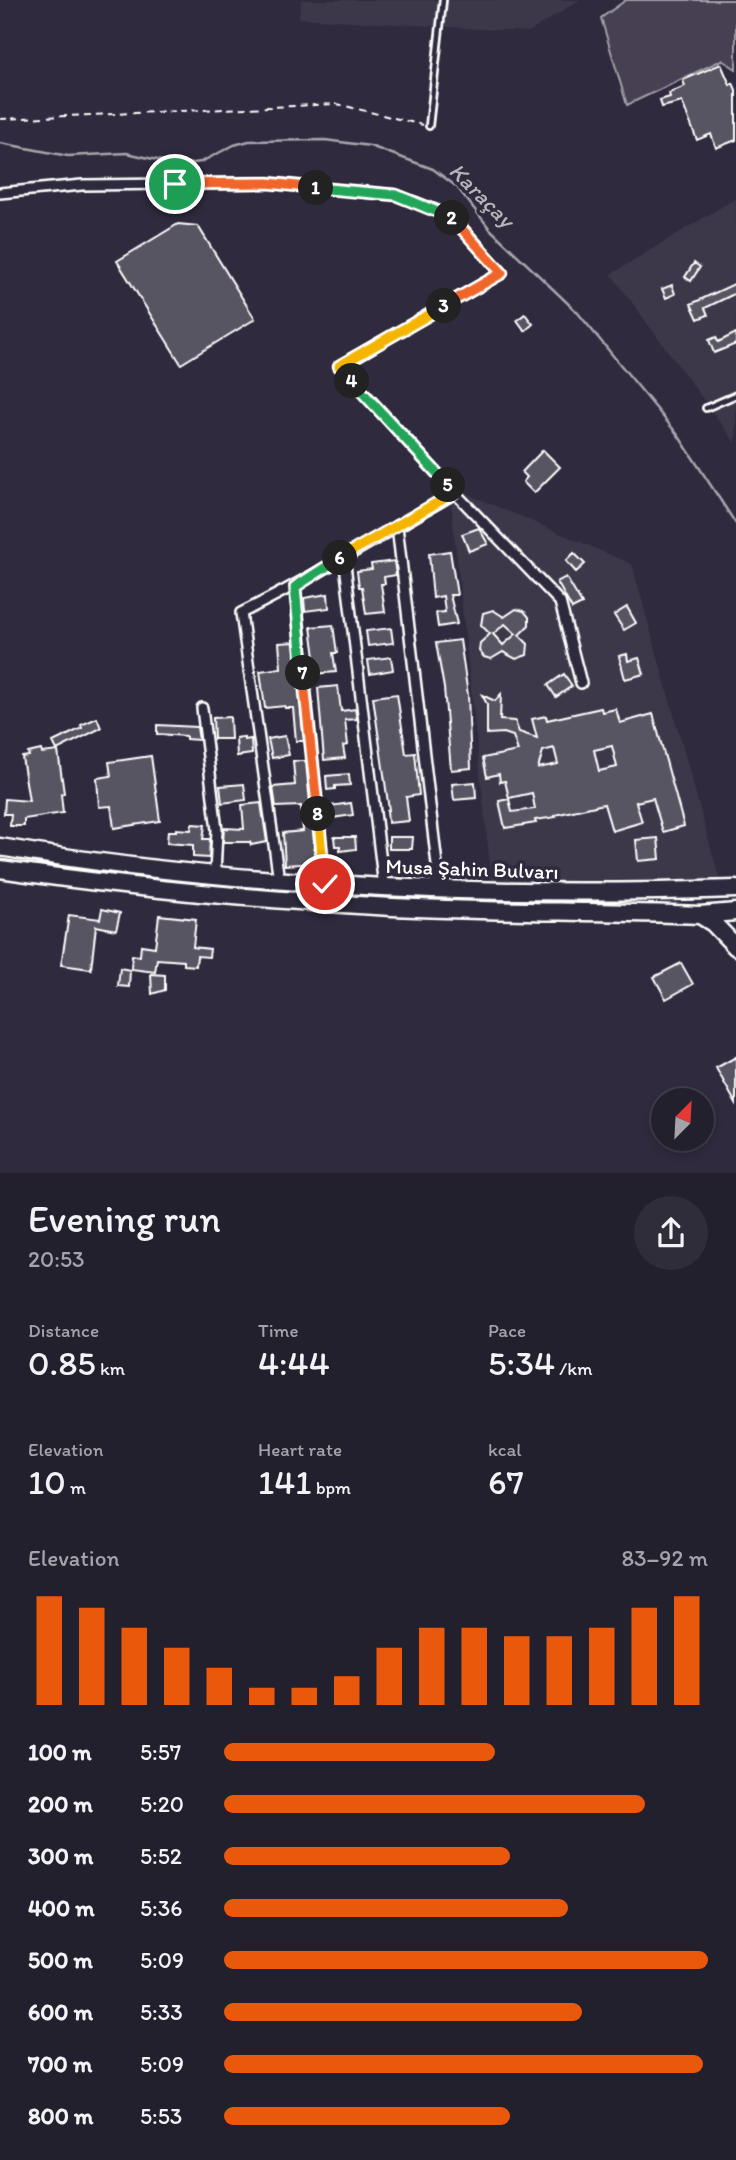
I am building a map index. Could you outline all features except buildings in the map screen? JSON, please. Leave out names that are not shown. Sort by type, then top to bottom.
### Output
[{"type":"highway","name":"Musa Şahin Bulvarı","points":[[0,847],[104,863],[325,884],[440,890],[592,892],[736,889]]},
{"type":"highway","name":"Musa Şahin Bulvarı","points":[[0,869],[57,878],[272,899],[393,907],[700,915],[736,912]]},
{"type":"highway","points":[[700,915],[713,923],[736,947]]},
{"type":"street","points":[[0,194],[82,185],[268,183],[396,195],[451,216],[502,273],[339,366],[454,493],[560,602],[581,683]]},
{"type":"street","points":[[279,880],[241,613],[295,587],[344,555],[454,493]]},
{"type":"street","points":[[397,526],[440,890]]},
{"type":"street","points":[[344,555],[384,887]]},
{"type":"street","points":[[295,587],[325,884]]},
{"type":"street","points":[[202,708],[217,830],[215,875]]},
{"type":"lane","points":[[429,126],[443,0]]},
{"type":"lane","points":[[706,408],[736,395]]},
{"type":"path","points":[[0,119],[337,104],[429,126]]},
{"type":"shaded area","points":[[301,0],[580,0],[529,32],[299,18]]},
{"type":"shaded area","points":[[626,0],[736,0],[736,69],[722,60],[627,105],[601,18]]},
{"type":"shaded area","points":[[736,198],[736,444],[611,274]]},
{"type":"shaded area","points":[[449,486],[632,564],[720,881],[492,884]]},
{"type":"waterway","name":"Karaçay","points":[[0,143],[68,156],[127,153],[179,165],[201,162],[234,145],[249,141],[325,140],[370,146],[433,169],[457,187],[490,229],[578,313],[678,435],[736,524]]},
{"type":"route","points":[[175,184],[268,183],[396,195],[451,216],[502,273],[339,366],[454,493],[344,555],[295,587],[325,884]]}]
